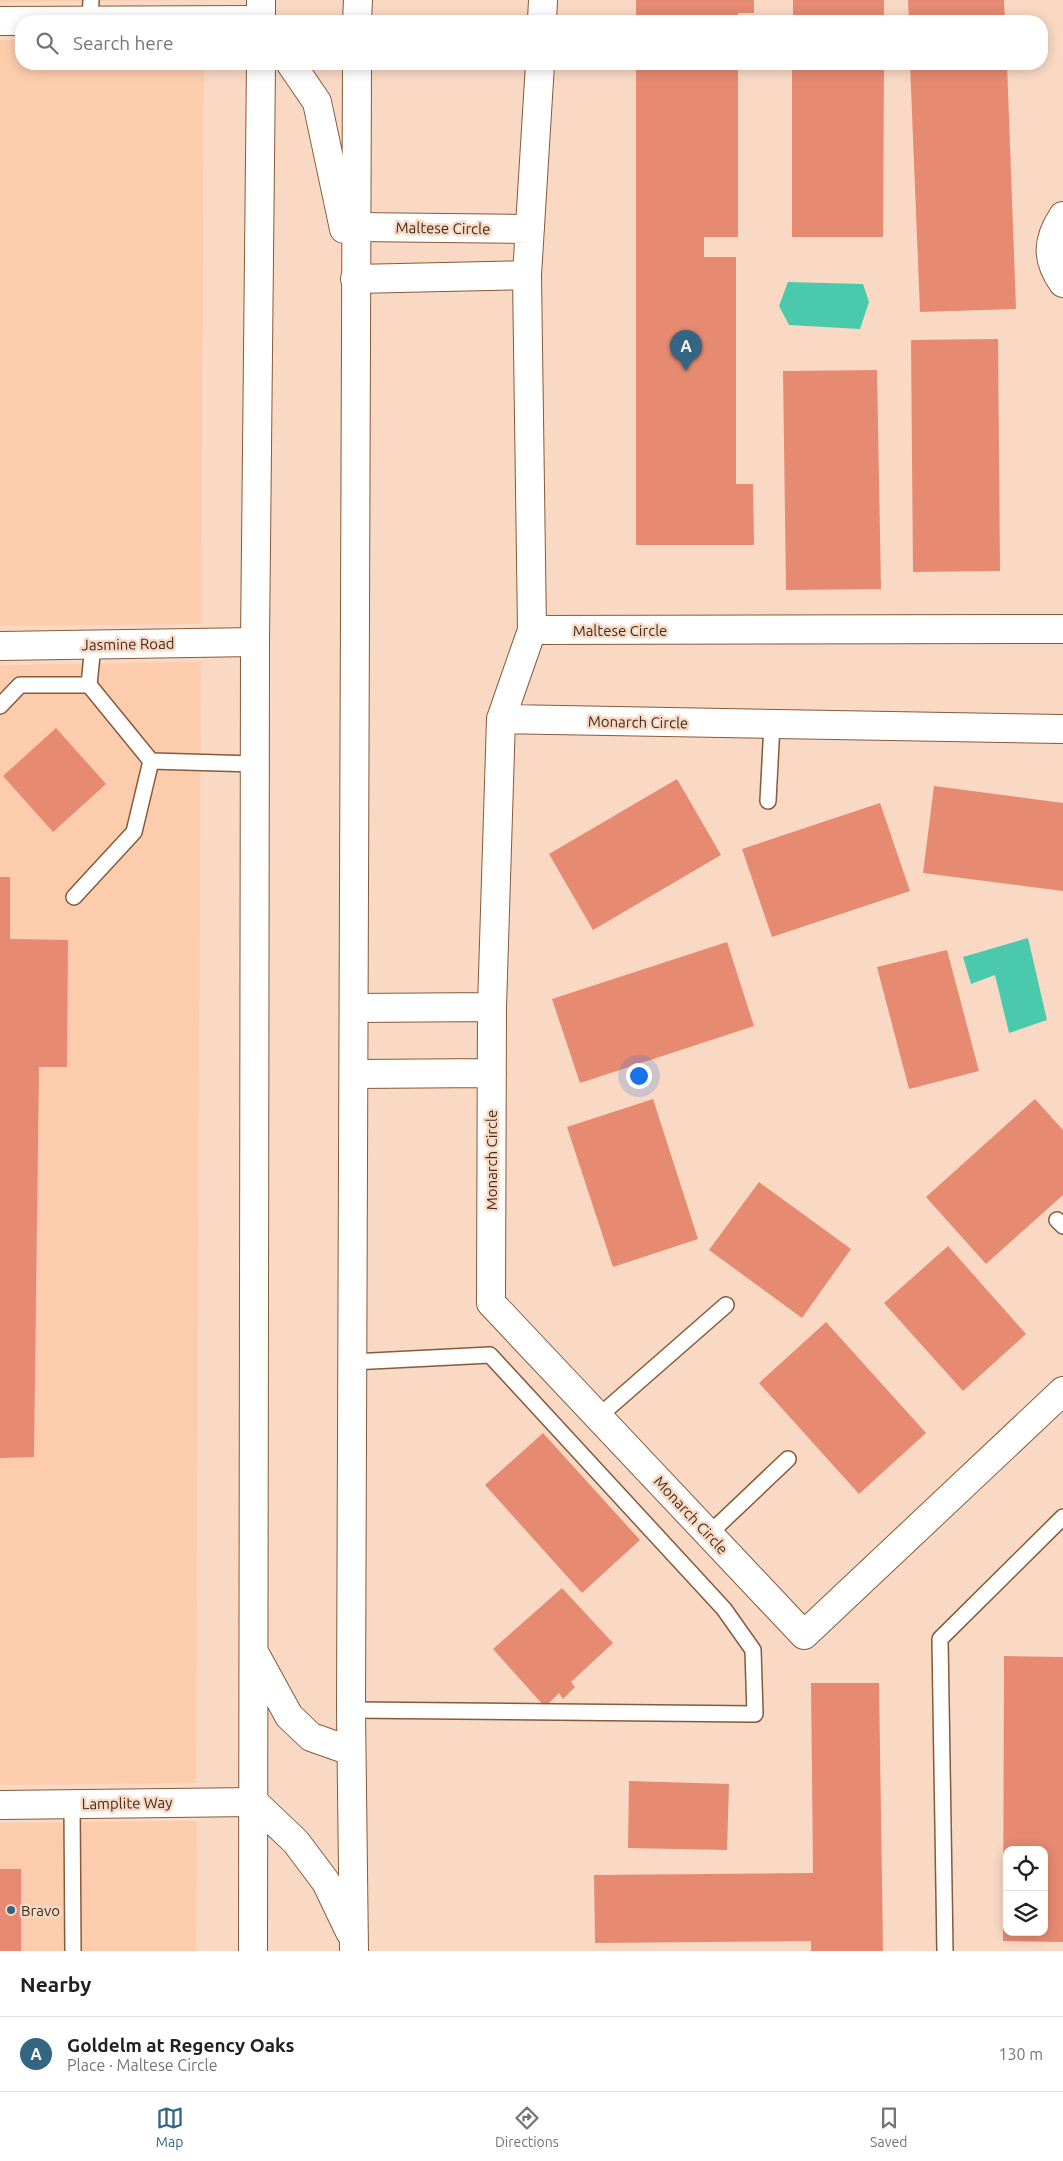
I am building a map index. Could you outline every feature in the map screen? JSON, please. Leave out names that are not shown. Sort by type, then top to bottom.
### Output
[{"type":"street","points":[[357,15],[358,0]]},
{"type":"street","points":[[542,15],[543,0]]},
{"type":"street","points":[[0,21],[15,21]]},
{"type":"street","points":[[253,1951],[255,642],[261,70]]},
{"type":"street","points":[[295,70],[317,102],[355,279]]},
{"type":"street","points":[[354,1946],[351,1710],[357,70]]},
{"type":"street","points":[[501,719],[532,630],[527,276],[540,70]]},
{"type":"street","points":[[1063,216],[1054,230],[1050,250],[1054,271],[1063,283]]},
{"type":"street","name":"Maltese Circle","points":[[356,227],[530,230]]},
{"type":"street","points":[[355,279],[527,276]]},
{"type":"street","name":"Maltese Circle","points":[[532,630],[1063,629]]},
{"type":"street","name":"Jasmine Road","points":[[0,646],[255,642]]},
{"type":"street","name":"Monarch Circle","points":[[1063,729],[501,719],[492,1007],[491,1304],[804,1635],[1063,1391]]},
{"type":"street","points":[[354,1008],[492,1007]]},
{"type":"street","points":[[354,1074],[492,1073]]},
{"type":"street","points":[[253,1650],[289,1716],[311,1737],[351,1751]]},
{"type":"street","points":[[254,1802],[296,1842],[326,1882],[354,1946]]},
{"type":"street","name":"Lamplite Way","points":[[0,1804],[254,1802]]},
{"type":"lane","points":[[90,15],[91,0]]},
{"type":"lane","points":[[92,645],[89,685],[151,761],[255,764]]},
{"type":"lane","points":[[0,706],[20,685],[89,685]]},
{"type":"lane","points":[[768,801],[772,724]]},
{"type":"lane","points":[[74,897],[134,832],[151,761]]},
{"type":"lane","points":[[598,1418],[726,1305]]},
{"type":"lane","points":[[351,1710],[755,1714],[753,1650],[724,1609],[490,1355],[352,1362]]},
{"type":"lane","points":[[708,1534],[788,1459]]},
{"type":"lane","points":[[945,1951],[940,1639],[1063,1517]]},
{"type":"lane","points":[[72,1804],[73,1951]]},
{"type":"shaded area","points":[[0,0],[205,0],[0,2]]},
{"type":"shaded area","points":[[0,40],[15,40],[15,70],[204,70],[201,624],[0,626]]},
{"type":"shaded area","points":[[201,662],[196,1783],[0,1785],[0,665]]},
{"type":"shaded area","points":[[197,1821],[196,1951],[0,1951],[0,1823]]},
{"type":"water","points":[[788,282],[863,284],[869,302],[860,329],[789,325],[779,306]]},
{"type":"water","points":[[1028,938],[1047,1020],[1009,1033],[995,975],[971,984],[963,957]]},
{"type":"building","points":[[636,0],[754,0],[754,13],[738,13],[738,15],[636,15]]},
{"type":"building","points":[[793,0],[884,0],[884,15],[793,15]]},
{"type":"building","points":[[908,0],[1004,0],[1005,15],[909,15]]},
{"type":"building","points":[[636,70],[738,70],[738,237],[704,237],[704,257],[736,257],[736,484],[753,484],[754,545],[636,545]]},
{"type":"building","points":[[792,70],[884,70],[883,237],[792,237]]},
{"type":"building","points":[[910,70],[1007,70],[1016,309],[920,312]]},
{"type":"building","points":[[998,339],[1000,571],[913,572],[911,340]]},
{"type":"building","points":[[877,370],[881,589],[786,590],[783,371]]},
{"type":"building","points":[[56,728],[106,784],[53,832],[3,776]]},
{"type":"building","points":[[677,779],[721,855],[593,930],[549,854]]},
{"type":"building","points":[[934,786],[1063,803],[1063,891],[923,873]]},
{"type":"building","points":[[880,803],[910,891],[772,937],[742,849]]},
{"type":"building","points":[[0,877],[10,877],[10,939],[68,940],[67,1067],[39,1067],[34,1457],[0,1458]]},
{"type":"building","points":[[727,942],[754,1026],[580,1083],[552,999]]},
{"type":"building","points":[[947,950],[979,1071],[909,1089],[877,967]]},
{"type":"building","points":[[653,1099],[698,1239],[613,1267],[567,1127]]},
{"type":"building","points":[[1035,1099],[1063,1130],[1063,1195],[986,1264],[926,1197]]},
{"type":"building","points":[[759,1182],[851,1249],[802,1318],[709,1250]]},
{"type":"building","points":[[948,1246],[1026,1334],[963,1391],[884,1303]]},
{"type":"building","points":[[826,1322],[926,1433],[859,1494],[759,1383]]},
{"type":"building","points":[[543,1433],[640,1540],[582,1593],[485,1485]]},
{"type":"building","points":[[562,1588],[613,1643],[571,1682],[575,1687],[563,1699],[559,1693],[545,1707],[493,1649]]},
{"type":"building","points":[[1004,1656],[1063,1657],[1063,1942],[1003,1941],[1003,1936],[1048,1936],[1048,1846],[1003,1846]]},
{"type":"building","points":[[811,1683],[879,1683],[883,1951],[811,1951],[811,1941],[595,1943],[594,1875],[813,1873]]},
{"type":"building","points":[[629,1781],[729,1784],[727,1850],[628,1848]]},
{"type":"building","name":"Bravo","points":[[0,1869],[21,1869],[21,1951],[0,1951]]},
{"type":"place","name":"Goldelm at Regency Oaks","points":[[686,371]]},
{"type":"place","name":"Bravo","points":[[11,1910]]}]
